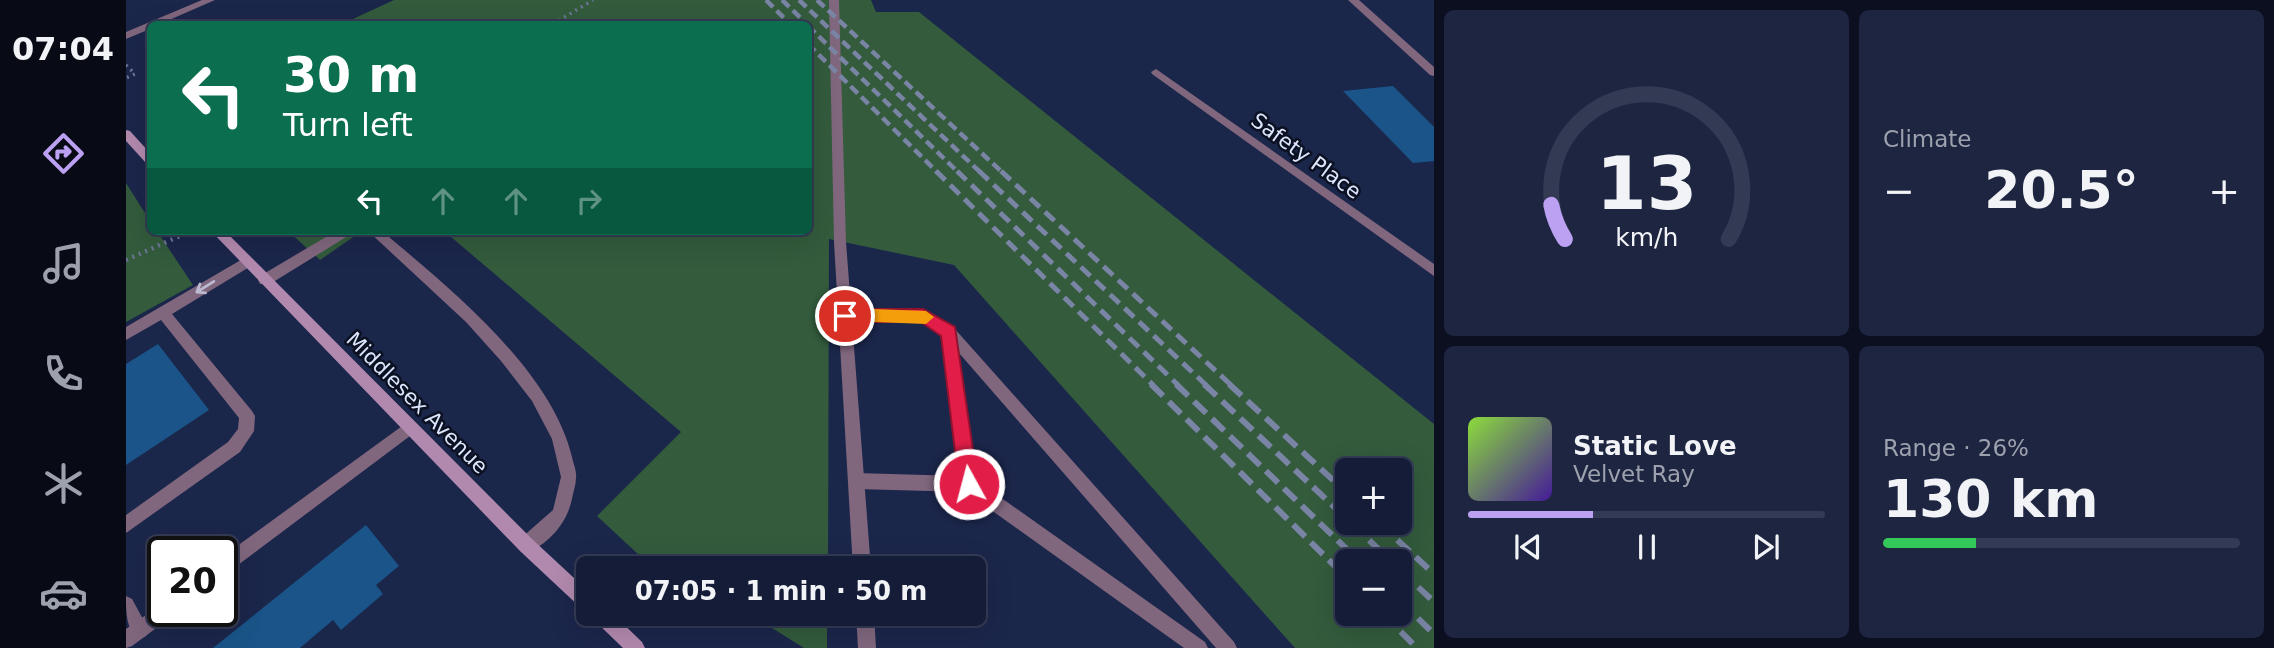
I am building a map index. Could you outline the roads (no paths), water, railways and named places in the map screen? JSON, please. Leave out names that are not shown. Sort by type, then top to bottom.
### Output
[{"type":"main road","points":[[126,134],[147,157]]},
{"type":"main road","name":"Middlesex Avenue","points":[[221,235],[409,428],[576,592]]},
{"type":"main road","points":[[611,626],[629,646]]},
{"type":"street","points":[[161,21],[210,0]]},
{"type":"street","points":[[834,0],[845,316],[861,556]]},
{"type":"street","points":[[1353,0],[1434,73]]},
{"type":"street","points":[[126,36],[147,27]]},
{"type":"street","name":"Safety Place","points":[[1156,72],[1434,271]]},
{"type":"street","points":[[265,280],[339,235]]},
{"type":"street","points":[[379,235],[468,313],[525,378],[550,420],[563,453],[567,490],[560,514],[526,545]]},
{"type":"street","points":[[126,334],[246,262]]},
{"type":"street","points":[[126,525],[234,447],[246,431],[247,416],[163,313]]},
{"type":"street","points":[[845,316],[923,316],[949,332],[1228,648]]},
{"type":"street","points":[[949,332],[969,484]]},
{"type":"street","points":[[238,556],[409,428]]},
{"type":"street","points":[[856,481],[969,484],[1199,648]]},
{"type":"street","points":[[126,605],[133,635]]},
{"type":"street","points":[[866,626],[867,648]]},
{"type":"railway","points":[[766,0],[787,21]]},
{"type":"railway","points":[[782,0],[804,21]]},
{"type":"railway","points":[[799,0],[981,173]]},
{"type":"railway","points":[[817,0],[1003,173]]},
{"type":"railway","points":[[812,30],[959,173]]},
{"type":"railway","points":[[812,48],[938,173]]},
{"type":"railway","points":[[936,171],[1153,385]]},
{"type":"railway","points":[[957,171],[1178,385]]},
{"type":"railway","points":[[979,171],[1206,385]]},
{"type":"railway","points":[[1001,171],[1231,385]]},
{"type":"railway","points":[[1151,384],[1335,566]]},
{"type":"railway","points":[[1176,384],[1347,549]]},
{"type":"railway","points":[[1204,384],[1335,508]]},
{"type":"railway","points":[[1229,384],[1335,482]]},
{"type":"railway","points":[[1364,535],[1378,549]]},
{"type":"railway","points":[[1392,535],[1434,574]]},
{"type":"railway","points":[[1412,581],[1434,602]]},
{"type":"railway","points":[[1412,613],[1434,634]]},
{"type":"railway","points":[[1395,626],[1417,648]]}]
